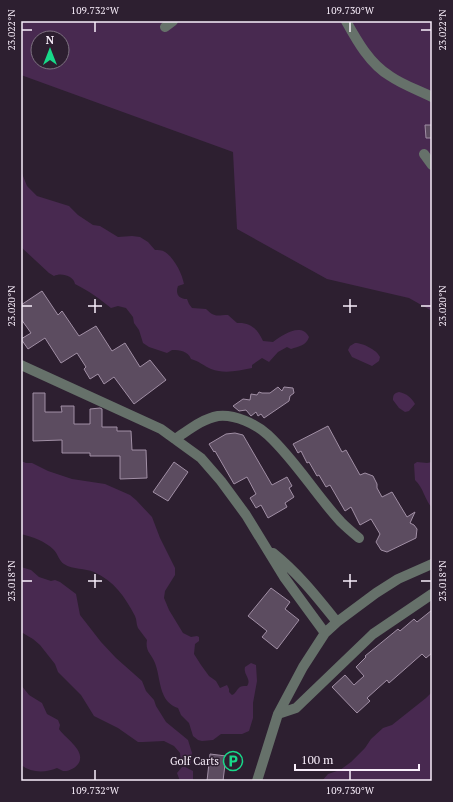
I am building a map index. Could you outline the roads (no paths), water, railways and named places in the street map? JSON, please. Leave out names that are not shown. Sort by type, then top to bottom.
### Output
[{"type":"street","points":[[346,21],[372,61],[383,71],[389,76],[432,97]]},
{"type":"street","points":[[424,154],[432,165]]},
{"type":"street","points":[[21,365],[160,429],[201,458],[221,481],[246,515],[284,577],[325,634]]},
{"type":"street","points":[[175,439],[205,420],[220,416],[233,417],[248,422],[267,434],[285,453],[341,522],[359,538]]},
{"type":"street","points":[[267,548],[291,568],[314,593],[337,622]]},
{"type":"street","points":[[257,781],[278,714],[303,667],[325,634],[337,622],[376,593],[398,580],[432,564]]},
{"type":"street","points":[[278,714],[296,708],[373,634],[432,594]]},
{"type":"place","name":"Golf Carts","points":[[233,761]]}]
